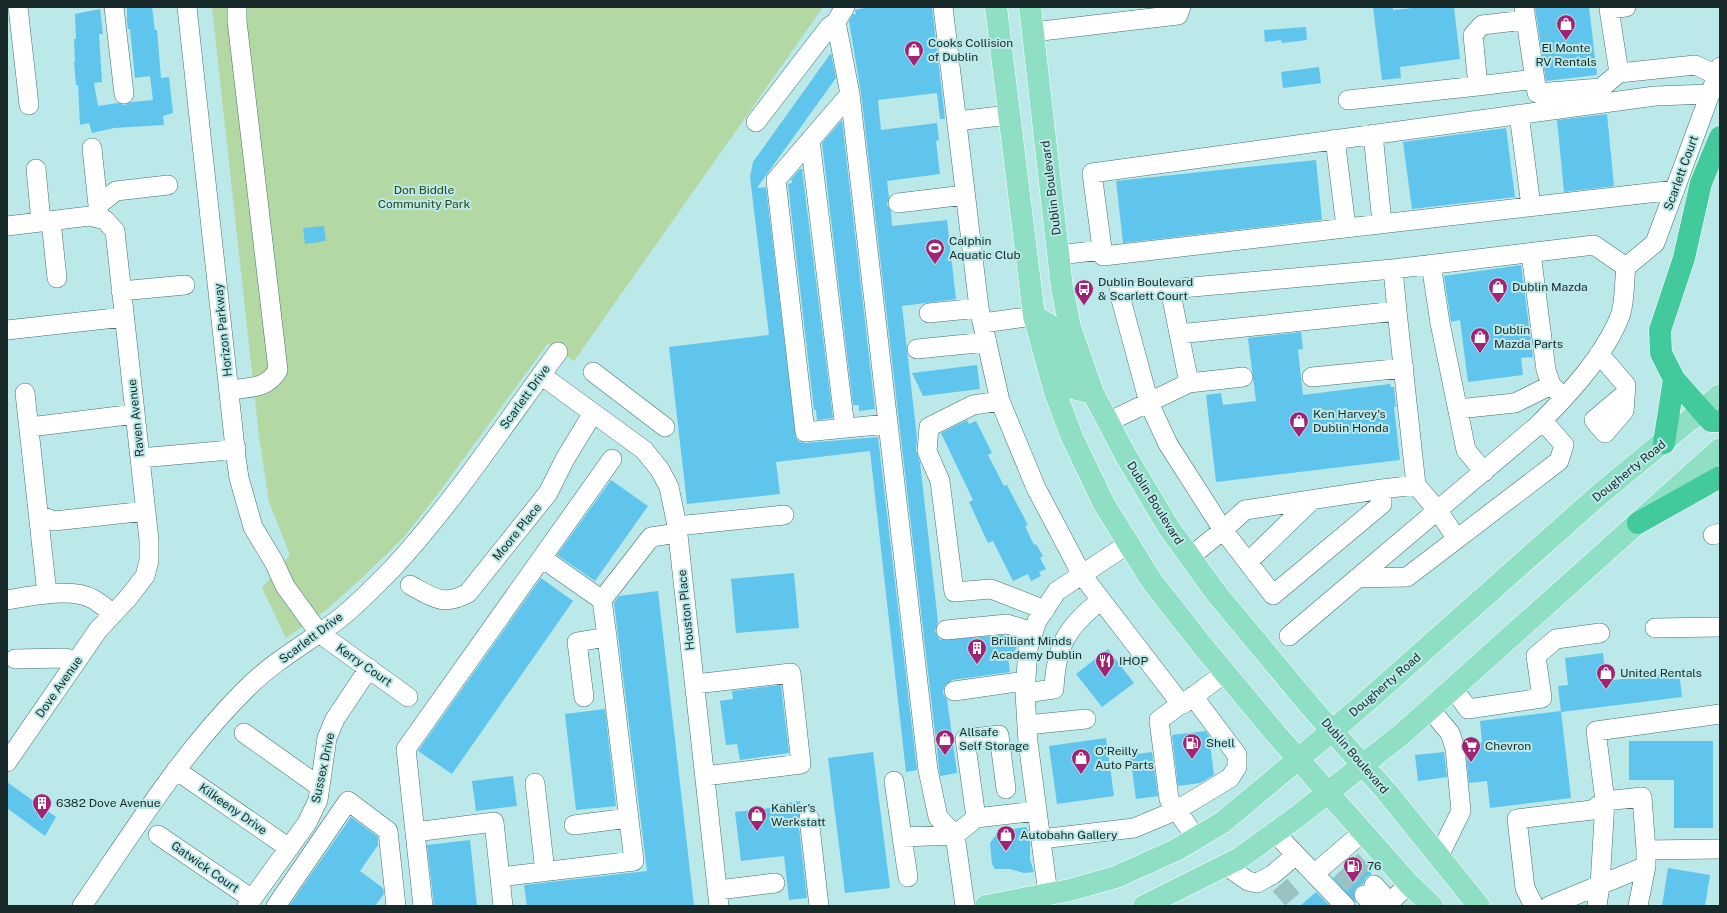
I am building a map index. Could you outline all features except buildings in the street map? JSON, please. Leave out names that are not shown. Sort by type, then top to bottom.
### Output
[{"type":"highway","points":[[1711,416],[1674,379],[1661,353],[1660,330],[1684,258],[1701,183],[1720,137]]},
{"type":"highway","points":[[1664,443],[1674,379]]},
{"type":"highway","points":[[1638,523],[1720,477]]},
{"type":"main road","points":[[996,7],[1034,316],[1055,392],[1072,437],[1104,504],[1151,580],[1225,673],[1409,884],[1432,906]]},
{"type":"main road","name":"Dublin Boulevard","points":[[1030,7],[1058,255],[1070,327],[1093,393],[1126,456],[1169,528],[1216,593],[1332,731],[1363,765],[1479,906]]},
{"type":"main road","points":[[1034,316],[1052,326],[1073,388],[1093,393]]},
{"type":"main road","name":"Dougherty Road","points":[[986,906],[1093,885],[1116,877],[1176,850],[1222,822],[1332,731],[1600,494],[1664,443],[1711,416],[1720,396]]},
{"type":"main road","points":[[1152,905],[1240,858],[1363,765],[1430,709],[1720,449]]},
{"type":"street","points":[[18,7],[29,105]]},
{"type":"street","points":[[114,7],[124,94]]},
{"type":"street","name":"Horizon Parkway","points":[[187,7],[239,478],[252,527],[274,562],[285,586],[319,633]]},
{"type":"street","points":[[229,390],[262,386],[274,377],[278,370],[237,21],[237,7]]},
{"type":"street","points":[[943,7],[981,315],[1000,401],[1036,488],[1082,575],[1101,600],[1187,700],[1234,749],[1237,755],[1237,767],[1230,778],[1177,810],[1134,828],[1041,839]]},
{"type":"street","points":[[1033,32],[1178,15],[1181,7]]},
{"type":"street","points":[[1614,8],[1619,73]]},
{"type":"street","points":[[841,14],[928,770],[938,817],[955,835],[965,906]]},
{"type":"street","points":[[756,122],[829,27],[841,14]]},
{"type":"street","points":[[1478,86],[1473,36],[1482,26],[1525,14],[1537,93],[1601,88],[1619,73],[1694,65],[1718,71]]},
{"type":"street","name":"Scarlett Court","points":[[1626,267],[1655,243],[1718,71]]},
{"type":"street","points":[[1348,100],[1535,79]]},
{"type":"street","points":[[850,94],[776,180],[805,432],[888,424]]},
{"type":"street","points":[[1675,190],[1103,256],[1092,173],[1655,96],[1710,94]]},
{"type":"street","points":[[1519,114],[1531,206]]},
{"type":"street","points":[[956,121],[1009,115]]},
{"type":"street","points":[[1373,134],[1382,223]]},
{"type":"street","points":[[1335,139],[1346,227]]},
{"type":"street","points":[[810,140],[845,428]]},
{"type":"street","points":[[92,148],[99,212]]},
{"type":"street","points":[[36,169],[57,278]]},
{"type":"street","points":[[7,226],[90,216],[99,212],[116,191],[168,185]]},
{"type":"street","points":[[898,202],[965,195]]},
{"type":"street","name":"Raven Avenue","points":[[99,212],[115,231],[149,540],[148,561],[144,576],[113,614]]},
{"type":"street","points":[[1288,636],[1543,421],[1557,392],[1599,354],[1621,315],[1626,267],[1594,245],[1394,269],[1170,289],[1119,292],[1149,403],[1168,444],[1223,530],[1274,595],[1382,504],[1382,489]]},
{"type":"street","points":[[1058,255],[1102,250]]},
{"type":"street","points":[[1531,252],[1546,370],[1557,392]]},
{"type":"street","points":[[1431,264],[1440,323],[1466,450],[1484,472]]},
{"type":"street","points":[[1394,269],[1416,485],[1438,511],[1457,539]]},
{"type":"street","points":[[121,291],[185,285]]},
{"type":"street","points":[[1170,289],[1189,383]]},
{"type":"street","points":[[1179,334],[1398,311]]},
{"type":"street","points":[[929,313],[1034,316]]},
{"type":"street","points":[[7,330],[124,317]]},
{"type":"street","points":[[917,350],[987,342]]},
{"type":"street","name":"Scarlett Drive","points":[[82,906],[176,770],[209,728],[248,687],[291,652],[337,621],[390,570],[434,521],[558,352]]},
{"type":"street","points":[[1599,354],[1626,385],[1625,394]]},
{"type":"street","points":[[1312,377],[1404,368]]},
{"type":"street","points":[[593,372],[665,427]]},
{"type":"street","name":"Houston Place","points":[[541,375],[644,450],[660,470],[669,487],[678,530],[719,898]]},
{"type":"street","points":[[1108,422],[1189,383],[1243,377]]},
{"type":"street","points":[[1458,409],[1515,403],[1557,392]]},
{"type":"street","points":[[25,393],[30,427],[47,594]]},
{"type":"street","points":[[1000,401],[973,405],[930,427],[927,452],[940,481],[954,592],[991,589],[1045,610]]},
{"type":"street","name":"Moore Place","points":[[410,585],[437,599],[447,601],[457,599],[468,593],[548,493],[565,459],[594,413]]},
{"type":"street","points":[[30,427],[135,414]]},
{"type":"street","points":[[1357,578],[1407,577],[1559,461],[1564,445],[1543,421]]},
{"type":"street","points":[[140,458],[219,451],[236,448]]},
{"type":"street","points":[[424,906],[406,749],[612,459]]},
{"type":"street","points":[[1190,557],[1245,510],[1416,485]]},
{"type":"street","points":[[1248,562],[1312,500]]},
{"type":"street","points":[[39,515],[54,521],[146,511]]},
{"type":"street","points":[[500,877],[634,861],[602,600],[651,538],[678,530],[784,515]]},
{"type":"street","points":[[1048,894],[1027,725],[1025,687],[1027,655],[1037,621],[1057,591],[1128,544]]},
{"type":"street","points":[[542,558],[602,600]]},
{"type":"street","points":[[7,600],[47,594],[75,594],[92,598],[113,614]]},
{"type":"street","points":[[954,692],[1025,687],[1054,689],[1055,665],[1062,643],[1074,624],[1101,600]]},
{"type":"street","name":"Dove Avenue","points":[[7,762],[98,630],[113,614]]},
{"type":"street","points":[[946,630],[1007,624],[1033,632]]},
{"type":"street","points":[[1655,628],[1720,627]]},
{"type":"street","name":"Kerry Court","points":[[319,633],[408,697]]},
{"type":"street","points":[[1453,688],[1468,709],[1542,698],[1536,656],[1556,639],[1600,633]]},
{"type":"street","points":[[584,697],[577,642],[607,637]]},
{"type":"street","points":[[15,659],[66,658],[75,664]]},
{"type":"street","name":"Sussex Drive","points":[[249,903],[307,823],[318,800],[327,738],[335,719],[369,668]]},
{"type":"street","points":[[695,684],[791,673],[802,764],[705,776]]},
{"type":"street","points":[[1196,838],[1169,799],[1158,720],[1225,673]]},
{"type":"street","points":[[1430,709],[1450,733],[1455,748],[1461,811],[1439,856]]},
{"type":"street","points":[[1597,906],[1600,885],[1605,801],[1596,731],[1720,714]]},
{"type":"street","points":[[1027,725],[1086,719]]},
{"type":"street","points":[[244,733],[320,787]]},
{"type":"street","points":[[976,818],[965,739],[999,735],[1006,789]]},
{"type":"street","name":"Kilkeeny Drive","points":[[176,770],[289,848]]},
{"type":"street","points":[[894,781],[908,877]]},
{"type":"street","points":[[535,783],[545,872]]},
{"type":"street","points":[[1534,906],[1525,888],[1517,819],[1592,810],[1605,801],[1642,797],[1646,858],[1638,906]]},
{"type":"street","points":[[276,906],[348,801],[388,831],[396,906]]},
{"type":"street","points":[[902,837],[955,835],[976,818],[1037,811]]},
{"type":"street","points":[[574,825],[629,818]]},
{"type":"street","points":[[809,818],[818,906]]},
{"type":"street","points":[[415,832],[494,822],[503,906]]},
{"type":"street","points":[[1314,874],[1341,860],[1363,832]]},
{"type":"street","points":[[1275,833],[1345,906]]},
{"type":"street","name":"Gatwick Court","points":[[158,835],[249,903]]},
{"type":"street","points":[[1549,906],[1600,885],[1646,858],[1720,849]]},
{"type":"street","points":[[1225,865],[1248,881],[1257,883],[1276,880],[1296,854]]},
{"type":"street","points":[[719,898],[775,883]]},
{"type":"street","points":[[1378,899],[1409,884]]},
{"type":"green space","name":"Don Biddle Community Park","points":[[212,7],[823,7],[574,361],[548,343],[434,499],[404,537],[326,610],[286,638],[262,588],[290,555],[269,502],[259,436]]},
{"type":"tunnel","points":[[1351,860],[1374,885]]},
{"type":"tunnel","points":[[1341,871],[1364,895]]},
{"type":"tunnel","points":[[1280,885],[1298,906]]},
{"type":"place","name":"El Monte RV Rentals","points":[[1566,41]]},
{"type":"place","name":"Cooks Collision of Dublin","points":[[914,67]]},
{"type":"place","name":"Calphin Aquatic Club","points":[[935,265]]},
{"type":"place","name":"Dublin Mazda","points":[[1498,304]]},
{"type":"place","name":"Dublin Boulevard & Scarlett Court","points":[[1084,306]]},
{"type":"place","name":"Dublin Mazda Parts","points":[[1480,354]]},
{"type":"place","name":"Ken Harvey's Dublin Honda","points":[[1299,438]]},
{"type":"place","name":"Brilliant Minds Academy Dublin","points":[[977,665]]},
{"type":"place","name":"IHOP","points":[[1105,678]]},
{"type":"place","name":"United Rentals","points":[[1606,690]]},
{"type":"place","name":"Allsafe Self Storage","points":[[945,756]]},
{"type":"place","name":"Shell","points":[[1192,760]]},
{"type":"place","name":"Chevron","points":[[1471,763]]},
{"type":"place","name":"O'Reilly Auto Parts","points":[[1081,775]]},
{"type":"place","name":"6382 Dove Avenue","points":[[42,820]]},
{"type":"place","name":"Kahler's Werkstatt","points":[[757,832]]},
{"type":"place","name":"Autobahn Gallery","points":[[1006,852]]},
{"type":"place","name":"76","points":[[1353,883]]}]
